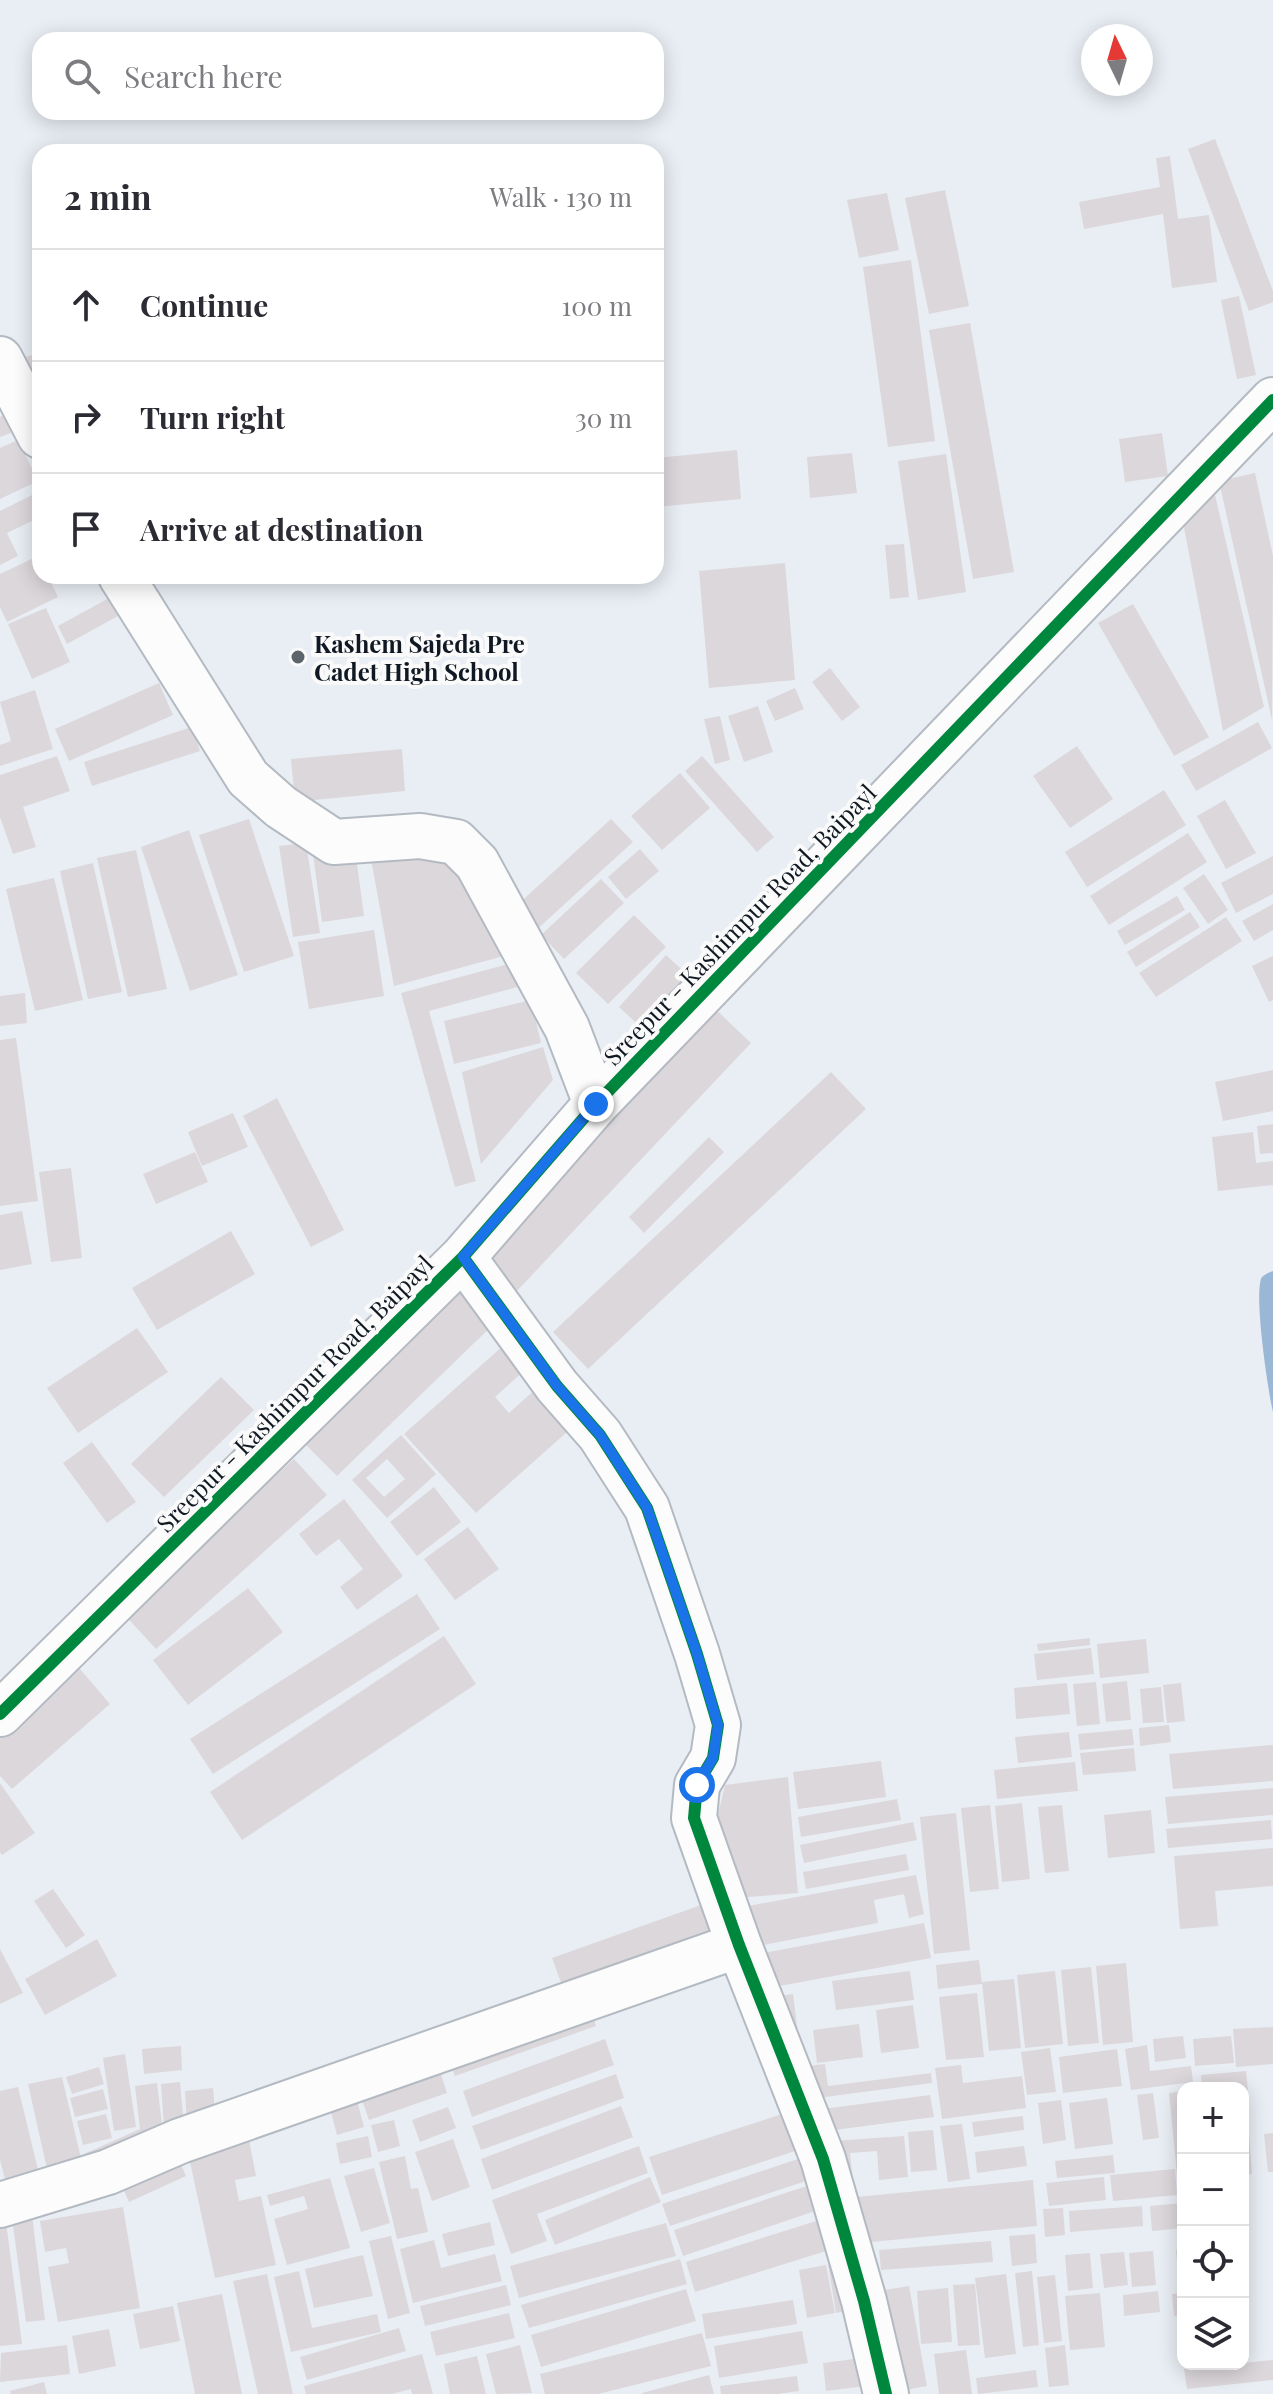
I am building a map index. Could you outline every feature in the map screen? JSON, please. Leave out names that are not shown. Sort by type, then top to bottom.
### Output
[{"type":"street","points":[[0,359],[32,421]]},
{"type":"street","name":"Sreepur - Kashimpur Road, Baipayl","points":[[0,1714],[463,1257],[596,1104],[1273,400]]},
{"type":"street","points":[[126,584],[248,778],[281,807],[334,842],[420,836],[456,842],[477,863],[567,1028],[596,1104]]},
{"type":"street","points":[[463,1257],[557,1386],[600,1435],[647,1508],[718,1725],[713,1758],[697,1785],[694,1818],[739,1945],[823,2159],[864,2301],[886,2394]]},
{"type":"street","points":[[0,2205],[108,2172],[180,2141],[739,1945]]},
{"type":"water","points":[[1273,1271],[1273,1412],[1259,1301],[1262,1277]]},
{"type":"building","points":[[1215,139],[1273,291],[1273,302],[1249,311],[1188,149]]},
{"type":"building","points":[[1170,156],[1178,219],[1209,215],[1217,282],[1172,288],[1163,214],[1084,229],[1079,202],[1160,187],[1156,158]]},
{"type":"building","points":[[945,190],[969,306],[929,314],[905,198]]},
{"type":"building","points":[[887,193],[899,250],[859,258],[847,200]]},
{"type":"building","points":[[911,260],[935,441],[888,447],[863,267]]},
{"type":"building","points":[[1239,296],[1256,375],[1237,379],[1221,300]]},
{"type":"building","points":[[970,323],[1014,572],[973,579],[929,330]]},
{"type":"building","points":[[32,355],[32,385],[25,357]]},
{"type":"building","points":[[6,414],[13,432],[0,437],[0,417]]},
{"type":"building","points":[[1162,433],[1168,476],[1125,482],[1119,439]]},
{"type":"building","points":[[18,440],[32,469],[32,484],[0,499],[0,448]]},
{"type":"building","points":[[737,450],[741,499],[664,506],[664,457]]},
{"type":"building","points":[[852,453],[857,493],[810,498],[807,457]]},
{"type":"building","points":[[946,454],[966,592],[918,600],[898,461]]},
{"type":"building","points":[[1255,473],[1273,556],[1272,720],[1219,481]]},
{"type":"building","points":[[1213,486],[1264,707],[1223,731],[1181,512]]},
{"type":"building","points":[[32,495],[32,521],[7,533],[18,556],[0,565],[0,511]]},
{"type":"building","points":[[904,544],[909,597],[890,599],[885,545]]},
{"type":"building","points":[[32,559],[32,584],[52,584],[58,597],[7,622],[0,607],[0,574]]},
{"type":"building","points":[[785,563],[795,680],[709,688],[699,571]]},
{"type":"building","points":[[109,598],[118,616],[67,644],[58,626]]},
{"type":"building","points":[[1133,604],[1209,737],[1174,756],[1098,623]]},
{"type":"building","points":[[46,608],[70,662],[32,679],[8,624]]},
{"type":"building","points":[[830,668],[860,707],[842,721],[812,682]]},
{"type":"building","points":[[159,683],[173,715],[69,761],[55,729]]},
{"type":"building","points":[[795,688],[804,709],[775,721],[766,701]]},
{"type":"building","points":[[35,690],[53,749],[0,766],[0,745],[11,741],[0,702]]},
{"type":"building","points":[[758,706],[773,752],[744,762],[728,716]]},
{"type":"building","points":[[720,716],[730,760],[715,764],[704,719]]},
{"type":"building","points":[[1258,722],[1272,748],[1196,791],[1181,765]]},
{"type":"building","points":[[192,727],[200,751],[92,786],[84,762]]},
{"type":"building","points":[[1077,746],[1113,799],[1070,828],[1033,776]]},
{"type":"building","points":[[402,749],[405,791],[295,802],[291,759]]},
{"type":"building","points":[[57,756],[70,791],[23,807],[36,847],[13,854],[0,817],[0,775]]},
{"type":"building","points":[[702,756],[774,837],[757,852],[685,771]]},
{"type":"building","points":[[680,773],[710,808],[662,850],[631,816]]},
{"type":"building","points":[[1164,790],[1186,825],[1087,887],[1065,852]]},
{"type":"building","points":[[1225,800],[1256,853],[1226,869],[1197,816]]},
{"type":"building","points":[[249,819],[294,956],[244,972],[199,835]]},
{"type":"building","points":[[611,819],[633,842],[535,931],[514,908]]},
{"type":"building","points":[[189,830],[238,975],[190,991],[141,847]]},
{"type":"building","points":[[1188,833],[1207,862],[1109,925],[1090,896]]},
{"type":"building","points":[[306,843],[320,933],[293,937],[279,846]]},
{"type":"building","points":[[446,845],[511,954],[394,986],[369,848]]},
{"type":"building","points":[[355,849],[364,916],[322,922],[313,854]]},
{"type":"building","points":[[640,849],[659,871],[626,899],[608,877]]},
{"type":"building","points":[[136,850],[167,989],[128,997],[97,858]]},
{"type":"building","points":[[1273,856],[1273,894],[1236,913],[1221,883]]},
{"type":"building","points":[[93,863],[122,992],[88,999],[60,871]]},
{"type":"building","points":[[1204,874],[1228,910],[1208,924],[1183,888]]},
{"type":"building","points":[[54,878],[83,1000],[35,1011],[6,889]]},
{"type":"building","points":[[601,879],[624,903],[564,959],[541,935]]},
{"type":"building","points":[[1177,896],[1185,910],[1125,945],[1117,931]]},
{"type":"building","points":[[1273,904],[1273,930],[1254,941],[1242,921]]},
{"type":"building","points":[[1190,912],[1200,927],[1136,967],[1127,952]]},
{"type":"building","points":[[634,915],[666,947],[608,1004],[576,973]]},
{"type":"building","points":[[1226,917],[1242,941],[1156,997],[1139,973]]},
{"type":"building","points":[[374,930],[384,996],[309,1009],[298,942]]},
{"type":"building","points":[[666,955],[692,979],[645,1031],[619,1007]]},
{"type":"building","points":[[1273,956],[1273,1000],[1269,1002],[1252,966]]},
{"type":"building","points":[[519,961],[525,985],[429,1011],[476,1181],[455,1187],[401,993]]},
{"type":"building","points":[[25,993],[27,1023],[0,1026],[0,996]]},
{"type":"building","points":[[531,1000],[541,1043],[454,1064],[444,1021]]},
{"type":"building","points":[[710,1004],[751,1043],[515,1293],[474,1254]]},
{"type":"building","points":[[16,1038],[38,1201],[0,1206],[0,1040]]},
{"type":"building","points":[[543,1047],[553,1080],[481,1164],[462,1072]]},
{"type":"building","points":[[1273,1070],[1273,1111],[1223,1121],[1215,1082]]},
{"type":"building","points":[[831,1072],[866,1109],[588,1369],[553,1332]]},
{"type":"building","points":[[277,1098],[344,1230],[311,1247],[243,1116]]},
{"type":"building","points":[[233,1113],[248,1147],[202,1166],[188,1132]]},
{"type":"building","points":[[1273,1124],[1273,1153],[1260,1154],[1257,1126]]},
{"type":"building","points":[[1253,1132],[1256,1163],[1273,1161],[1273,1185],[1218,1191],[1212,1137]]},
{"type":"building","points":[[709,1137],[724,1152],[644,1233],[629,1217]]},
{"type":"building","points":[[195,1152],[208,1182],[156,1204],[143,1174]]},
{"type":"building","points":[[71,1168],[82,1258],[51,1262],[39,1172]]},
{"type":"building","points":[[22,1211],[32,1264],[0,1270],[0,1215]]},
{"type":"building","points":[[231,1231],[255,1274],[157,1330],[132,1288]]},
{"type":"building","points":[[465,1281],[500,1318],[337,1476],[301,1440]]},
{"type":"building","points":[[137,1328],[168,1372],[78,1433],[47,1388]]},
{"type":"building","points":[[504,1345],[526,1369],[495,1397],[509,1413],[540,1385],[576,1424],[476,1513],[404,1434]]},
{"type":"building","points":[[221,1377],[254,1410],[164,1497],[131,1464]]},
{"type":"building","points":[[401,1435],[436,1474],[387,1518],[352,1480]],"holes":[[[387,1459],[405,1479],[384,1497],[366,1478]]]},
{"type":"building","points":[[92,1442],[136,1502],[107,1523],[63,1463]]},
{"type":"building","points":[[294,1459],[327,1495],[156,1649],[123,1613]]},
{"type":"building","points":[[434,1487],[461,1522],[417,1556],[390,1522]]},
{"type":"building","points":[[344,1499],[403,1576],[357,1610],[340,1587],[363,1569],[339,1539],[316,1556],[299,1534]]},
{"type":"building","points":[[468,1527],[499,1569],[455,1600],[424,1559]]},
{"type":"building","points":[[248,1588],[283,1632],[188,1705],[153,1660]]},
{"type":"building","points":[[417,1594],[440,1629],[213,1774],[190,1739]]},
{"type":"building","points":[[444,1636],[476,1684],[242,1840],[210,1792]]},
{"type":"building","points":[[1090,1638],[1090,1645],[1038,1651],[1037,1644]]},
{"type":"building","points":[[1146,1639],[1149,1673],[1100,1678],[1097,1644]]},
{"type":"building","points":[[1091,1648],[1094,1674],[1037,1680],[1034,1654]]},
{"type":"building","points":[[73,1661],[110,1704],[12,1789],[0,1776],[0,1725]]},
{"type":"building","points":[[1127,1681],[1131,1720],[1106,1722],[1102,1684]]},
{"type":"building","points":[[1096,1682],[1100,1724],[1077,1726],[1073,1684]]},
{"type":"building","points":[[1067,1683],[1070,1714],[1016,1719],[1014,1688]]},
{"type":"building","points":[[1181,1683],[1185,1721],[1167,1723],[1163,1685]]},
{"type":"building","points":[[1161,1687],[1164,1722],[1143,1723],[1140,1689]]},
{"type":"building","points":[[1169,1725],[1171,1742],[1140,1746],[1139,1728]]},
{"type":"building","points":[[1132,1729],[1134,1745],[1080,1750],[1078,1734]]},
{"type":"building","points":[[1069,1732],[1072,1757],[1018,1763],[1015,1737]]},
{"type":"building","points":[[1273,1745],[1273,1781],[1173,1789],[1169,1754]]},
{"type":"building","points":[[1134,1748],[1136,1771],[1083,1775],[1080,1753]]},
{"type":"building","points":[[881,1761],[886,1797],[798,1809],[793,1772]]},
{"type":"building","points":[[1075,1762],[1078,1791],[997,1799],[994,1770]]},
{"type":"building","points":[[788,1777],[798,1893],[724,1899],[717,1819],[725,1785]]},
{"type":"building","points":[[0,1783],[35,1833],[2,1855],[0,1852]]},
{"type":"building","points":[[1273,1788],[1273,1815],[1168,1824],[1165,1797]]},
{"type":"building","points":[[897,1799],[901,1820],[801,1837],[798,1817]]},
{"type":"building","points":[[1022,1803],[1030,1879],[1002,1882],[995,1806]]},
{"type":"building","points":[[990,1805],[999,1889],[970,1892],[961,1808]]},
{"type":"building","points":[[1062,1805],[1069,1871],[1045,1873],[1038,1807]]},
{"type":"building","points":[[1151,1810],[1155,1853],[1108,1858],[1104,1815]]},
{"type":"building","points":[[956,1813],[970,1950],[934,1954],[920,1817]]},
{"type":"building","points":[[1271,1820],[1272,1839],[1168,1848],[1166,1829]]},
{"type":"building","points":[[913,1822],[917,1840],[804,1863],[800,1845]]},
{"type":"building","points":[[1273,1848],[1273,1886],[1215,1891],[1218,1926],[1180,1929],[1174,1856]]},
{"type":"building","points":[[906,1854],[909,1870],[806,1889],[803,1872]]},
{"type":"building","points":[[916,1875],[924,1914],[909,1918],[904,1894],[874,1900],[878,1923],[742,1949],[732,1909]]},
{"type":"building","points":[[53,1889],[85,1935],[66,1948],[34,1901]]},
{"type":"building","points":[[715,1900],[730,1941],[567,1999],[552,1958]]},
{"type":"building","points":[[924,1923],[931,1958],[758,1990],[752,1955]]},
{"type":"building","points":[[97,1939],[117,1976],[45,2015],[25,1979]]},
{"type":"building","points":[[0,1949],[23,1993],[0,2004]]},
{"type":"building","points":[[979,1960],[982,1984],[938,1989],[936,1965]]},
{"type":"building","points":[[1126,1963],[1133,2042],[1103,2045],[1096,1966]]},
{"type":"building","points":[[1091,1967],[1099,2043],[1068,2046],[1061,1970]]},
{"type":"building","points":[[910,1971],[914,2000],[836,2010],[832,1981]]},
{"type":"building","points":[[1055,1971],[1063,2044],[1025,2048],[1017,1975]]},
{"type":"building","points":[[1014,1979],[1021,2048],[989,2051],[982,1982]]},
{"type":"building","points":[[977,1993],[984,2057],[946,2060],[939,1997]]},
{"type":"building","points":[[793,1994],[798,2034],[780,2036],[775,1997]]},
{"type":"building","points":[[588,2004],[596,2026],[455,2076],[447,2054]]},
{"type":"building","points":[[913,2005],[919,2048],[881,2053],[876,2010]]},
{"type":"building","points":[[859,2024],[863,2057],[817,2063],[813,2030]]},
{"type":"building","points":[[1273,2027],[1273,2064],[1236,2067],[1233,2029]]},
{"type":"building","points":[[1183,2036],[1186,2058],[1155,2062],[1153,2039]]},
{"type":"building","points":[[1231,2036],[1234,2063],[1195,2066],[1193,2039]]},
{"type":"building","points":[[605,2039],[614,2065],[472,2117],[463,2091]]},
{"type":"building","points":[[1147,2045],[1150,2071],[1191,2066],[1193,2082],[1131,2090],[1125,2049]]},
{"type":"building","points":[[181,2046],[182,2070],[144,2074],[142,2049]]},
{"type":"building","points":[[1050,2048],[1056,2092],[1027,2095],[1021,2052]]},
{"type":"building","points":[[1117,2049],[1122,2086],[1063,2093],[1059,2057]]},
{"type":"building","points":[[125,2054],[136,2127],[114,2131],[103,2058]]},
{"type":"building","points":[[436,2059],[447,2093],[369,2120],[357,2086]]},
{"type":"building","points":[[825,2064],[828,2086],[931,2073],[932,2083],[802,2100],[798,2067]]},
{"type":"building","points":[[961,2065],[963,2083],[1022,2076],[1026,2108],[942,2119],[935,2068]]},
{"type":"building","points":[[99,2067],[104,2084],[72,2094],[66,2077]]},
{"type":"building","points":[[1246,2071],[1247,2082],[1202,2082],[1201,2075]]},
{"type":"building","points":[[616,2074],[624,2098],[481,2150],[472,2126]]},
{"type":"building","points":[[62,2077],[84,2171],[49,2178],[28,2084]]},
{"type":"building","points":[[180,2082],[184,2126],[164,2127],[161,2084]]},
{"type":"building","points":[[157,2083],[164,2141],[89,2175],[84,2154],[140,2129],[135,2086]]},
{"type":"building","points":[[18,2087],[42,2186],[9,2194],[0,2160],[0,2091]]},
{"type":"building","points":[[213,2088],[216,2124],[187,2127],[185,2091]]},
{"type":"building","points":[[103,2089],[108,2109],[75,2117],[70,2098]]},
{"type":"building","points":[[354,2089],[364,2127],[337,2135],[327,2097]]},
{"type":"building","points":[[1177,2092],[1177,2175],[1169,2093]]},
{"type":"building","points":[[1153,2093],[1159,2138],[1143,2140],[1137,2095]]},
{"type":"building","points":[[930,2095],[934,2117],[819,2132],[815,2110]]},
{"type":"building","points":[[1107,2098],[1113,2144],[1075,2149],[1069,2103]]},
{"type":"building","points":[[1061,2100],[1066,2140],[1043,2144],[1038,2103]]},
{"type":"building","points":[[621,2106],[633,2137],[492,2190],[481,2159]]},
{"type":"building","points":[[448,2107],[456,2128],[420,2142],[412,2120]]},
{"type":"building","points":[[795,2110],[807,2147],[662,2195],[649,2157]]},
{"type":"building","points":[[106,2114],[112,2138],[83,2145],[77,2121]]},
{"type":"building","points":[[1023,2116],[1024,2130],[974,2137],[972,2122]]},
{"type":"building","points":[[394,2120],[400,2146],[378,2152],[371,2125]]},
{"type":"building","points":[[962,2124],[970,2179],[948,2182],[940,2126]]},
{"type":"building","points":[[933,2130],[937,2170],[911,2172],[908,2132]]},
{"type":"building","points":[[1273,2133],[1273,2172],[1268,2172],[1264,2134]]},
{"type":"building","points":[[1249,2134],[1252,2174],[1249,2174]]},
{"type":"building","points":[[248,2135],[256,2176],[235,2180],[239,2201],[261,2196],[276,2265],[215,2278],[187,2148]]},
{"type":"building","points":[[368,2136],[372,2157],[340,2164],[336,2143]]},
{"type":"building","points":[[904,2136],[908,2177],[879,2180],[877,2151],[850,2153],[854,2194],[833,2141]]},
{"type":"building","points":[[453,2139],[470,2187],[432,2201],[415,2152]]},
{"type":"building","points":[[639,2146],[648,2173],[537,2214],[547,2241],[511,2254],[492,2200]]},
{"type":"building","points":[[1024,2146],[1027,2166],[977,2173],[975,2152]]},
{"type":"building","points":[[175,2151],[186,2176],[129,2202],[118,2177]]},
{"type":"building","points":[[810,2155],[818,2177],[670,2226],[662,2204]]},
{"type":"building","points":[[1113,2155],[1115,2173],[1057,2178],[1055,2161]]},
{"type":"building","points":[[405,2156],[411,2189],[418,2188],[428,2232],[397,2239],[379,2162]]},
{"type":"building","points":[[374,2168],[390,2223],[361,2232],[344,2176]]},
{"type":"building","points":[[1175,2169],[1177,2195],[1113,2201],[1110,2175]]},
{"type":"building","points":[[650,2177],[661,2202],[555,2245],[545,2220]]},
{"type":"building","points":[[1104,2177],[1106,2200],[1049,2206],[1046,2183]]},
{"type":"building","points":[[330,2178],[350,2248],[287,2265],[274,2219],[308,2209],[304,2196],[270,2206],[267,2195]]},
{"type":"building","points":[[1033,2180],[1037,2226],[851,2244],[846,2198]]},
{"type":"building","points":[[819,2182],[827,2207],[683,2256],[674,2230]]},
{"type":"building","points":[[1177,2204],[1177,2229],[1152,2231],[1150,2206]]},
{"type":"building","points":[[1142,2206],[1143,2226],[1070,2232],[1069,2211]]},
{"type":"building","points":[[123,2207],[140,2308],[58,2322],[48,2267],[69,2263],[66,2248],[45,2252],[40,2221]]},
{"type":"building","points":[[1063,2208],[1065,2235],[1045,2237],[1043,2209]]},
{"type":"building","points":[[32,2215],[45,2320],[26,2322],[12,2218]]},
{"type":"building","points":[[829,2217],[839,2247],[695,2292],[686,2262]]},
{"type":"building","points":[[0,2222],[6,2222],[22,2344],[0,2346]]},
{"type":"building","points":[[490,2222],[495,2245],[448,2256],[442,2234]]},
{"type":"building","points":[[666,2223],[676,2256],[519,2298],[510,2266]]},
{"type":"building","points":[[1035,2234],[1037,2263],[1012,2266],[1009,2236]]},
{"type":"building","points":[[391,2236],[410,2313],[388,2319],[369,2241]]},
{"type":"building","points":[[434,2240],[441,2268],[495,2254],[502,2281],[413,2303],[400,2249]]},
{"type":"building","points":[[991,2241],[993,2262],[881,2270],[879,2250]]},
{"type":"building","points":[[1153,2251],[1156,2285],[1132,2287],[1129,2253]]},
{"type":"building","points":[[1124,2252],[1128,2285],[1104,2288],[1100,2254]]},
{"type":"building","points":[[1090,2253],[1093,2288],[1068,2291],[1065,2255]]},
{"type":"building","points":[[363,2255],[373,2296],[314,2308],[305,2269]]},
{"type":"building","points":[[680,2259],[687,2284],[529,2328],[521,2305]]},
{"type":"building","points":[[848,2261],[856,2309],[836,2313],[828,2264]]},
{"type":"building","points":[[826,2265],[835,2313],[807,2318],[799,2270]]},
{"type":"building","points":[[299,2271],[312,2328],[377,2314],[381,2332],[291,2352],[274,2277]]},
{"type":"building","points":[[1032,2271],[1039,2345],[1023,2347],[1015,2273]]},
{"type":"building","points":[[267,2274],[293,2394],[258,2394],[233,2281]]},
{"type":"building","points":[[1006,2274],[1016,2354],[985,2358],[975,2278]]},
{"type":"building","points":[[1055,2275],[1062,2341],[1044,2343],[1037,2277]]},
{"type":"building","points":[[975,2284],[980,2345],[958,2346],[953,2285]]},
{"type":"building","points":[[506,2285],[511,2305],[425,2326],[420,2306]]},
{"type":"building","points":[[909,2286],[927,2386],[890,2393],[872,2292]]},
{"type":"building","points":[[948,2288],[952,2342],[921,2344],[917,2291]]},
{"type":"building","points":[[686,2289],[696,2321],[541,2367],[531,2335]]},
{"type":"building","points":[[1158,2291],[1160,2312],[1124,2316],[1123,2295]]},
{"type":"building","points":[[1100,2293],[1105,2347],[1070,2350],[1065,2296]]},
{"type":"building","points":[[222,2294],[242,2394],[195,2394],[177,2303]]},
{"type":"building","points":[[1172,2294],[1177,2294],[1177,2316],[1174,2316]]},
{"type":"building","points":[[793,2300],[797,2324],[706,2339],[702,2314]]},
{"type":"building","points":[[173,2306],[180,2341],[140,2349],[133,2314]]},
{"type":"building","points":[[509,2313],[515,2338],[436,2356],[430,2332]]},
{"type":"building","points":[[399,2328],[406,2351],[307,2380],[300,2357]]},
{"type":"building","points":[[109,2329],[116,2366],[79,2374],[72,2336]]},
{"type":"building","points":[[802,2331],[808,2363],[719,2378],[714,2346]]},
{"type":"building","points":[[702,2333],[711,2366],[598,2394],[545,2394],[540,2374]]},
{"type":"building","points":[[67,2345],[70,2374],[0,2382],[1,2353]]},
{"type":"building","points":[[520,2345],[532,2393],[496,2394],[486,2354]]},
{"type":"building","points":[[1065,2345],[1069,2385],[1049,2387],[1045,2348]]},
{"type":"building","points":[[966,2350],[972,2394],[939,2394],[934,2354]]},
{"type":"building","points":[[422,2354],[433,2394],[412,2394],[411,2389],[392,2394],[306,2394],[304,2386]]},
{"type":"building","points":[[477,2356],[486,2394],[450,2394],[444,2364]]},
{"type":"building","points":[[870,2357],[874,2385],[826,2391],[823,2363]]},
{"type":"building","points":[[1273,2360],[1273,2380],[1187,2389],[1184,2370],[1249,2370],[1249,2362]]},
{"type":"building","points":[[1036,2370],[1038,2387],[978,2394],[976,2378]]},
{"type":"building","points":[[709,2375],[714,2394],[642,2394],[642,2393]]},
{"type":"building","points":[[797,2376],[799,2391],[721,2394],[720,2386]]},
{"type":"building","points":[[44,2382],[47,2394],[11,2394],[10,2391]]},
{"type":"cycle path","points":[[0,1714],[463,1257],[596,1104],[1273,400]]},
{"type":"cycle path","points":[[463,1257],[557,1386],[600,1435],[647,1508],[718,1725],[713,1758],[697,1785],[694,1818],[739,1945],[823,2159],[864,2301],[886,2394]]},
{"type":"place","name":"Kashem Sajeda Pre Cadet High School","points":[[298,657]]},
{"type":"route","points":[[596,1104],[463,1257],[557,1386],[600,1435],[647,1508],[718,1725],[713,1758],[697,1785]]}]
